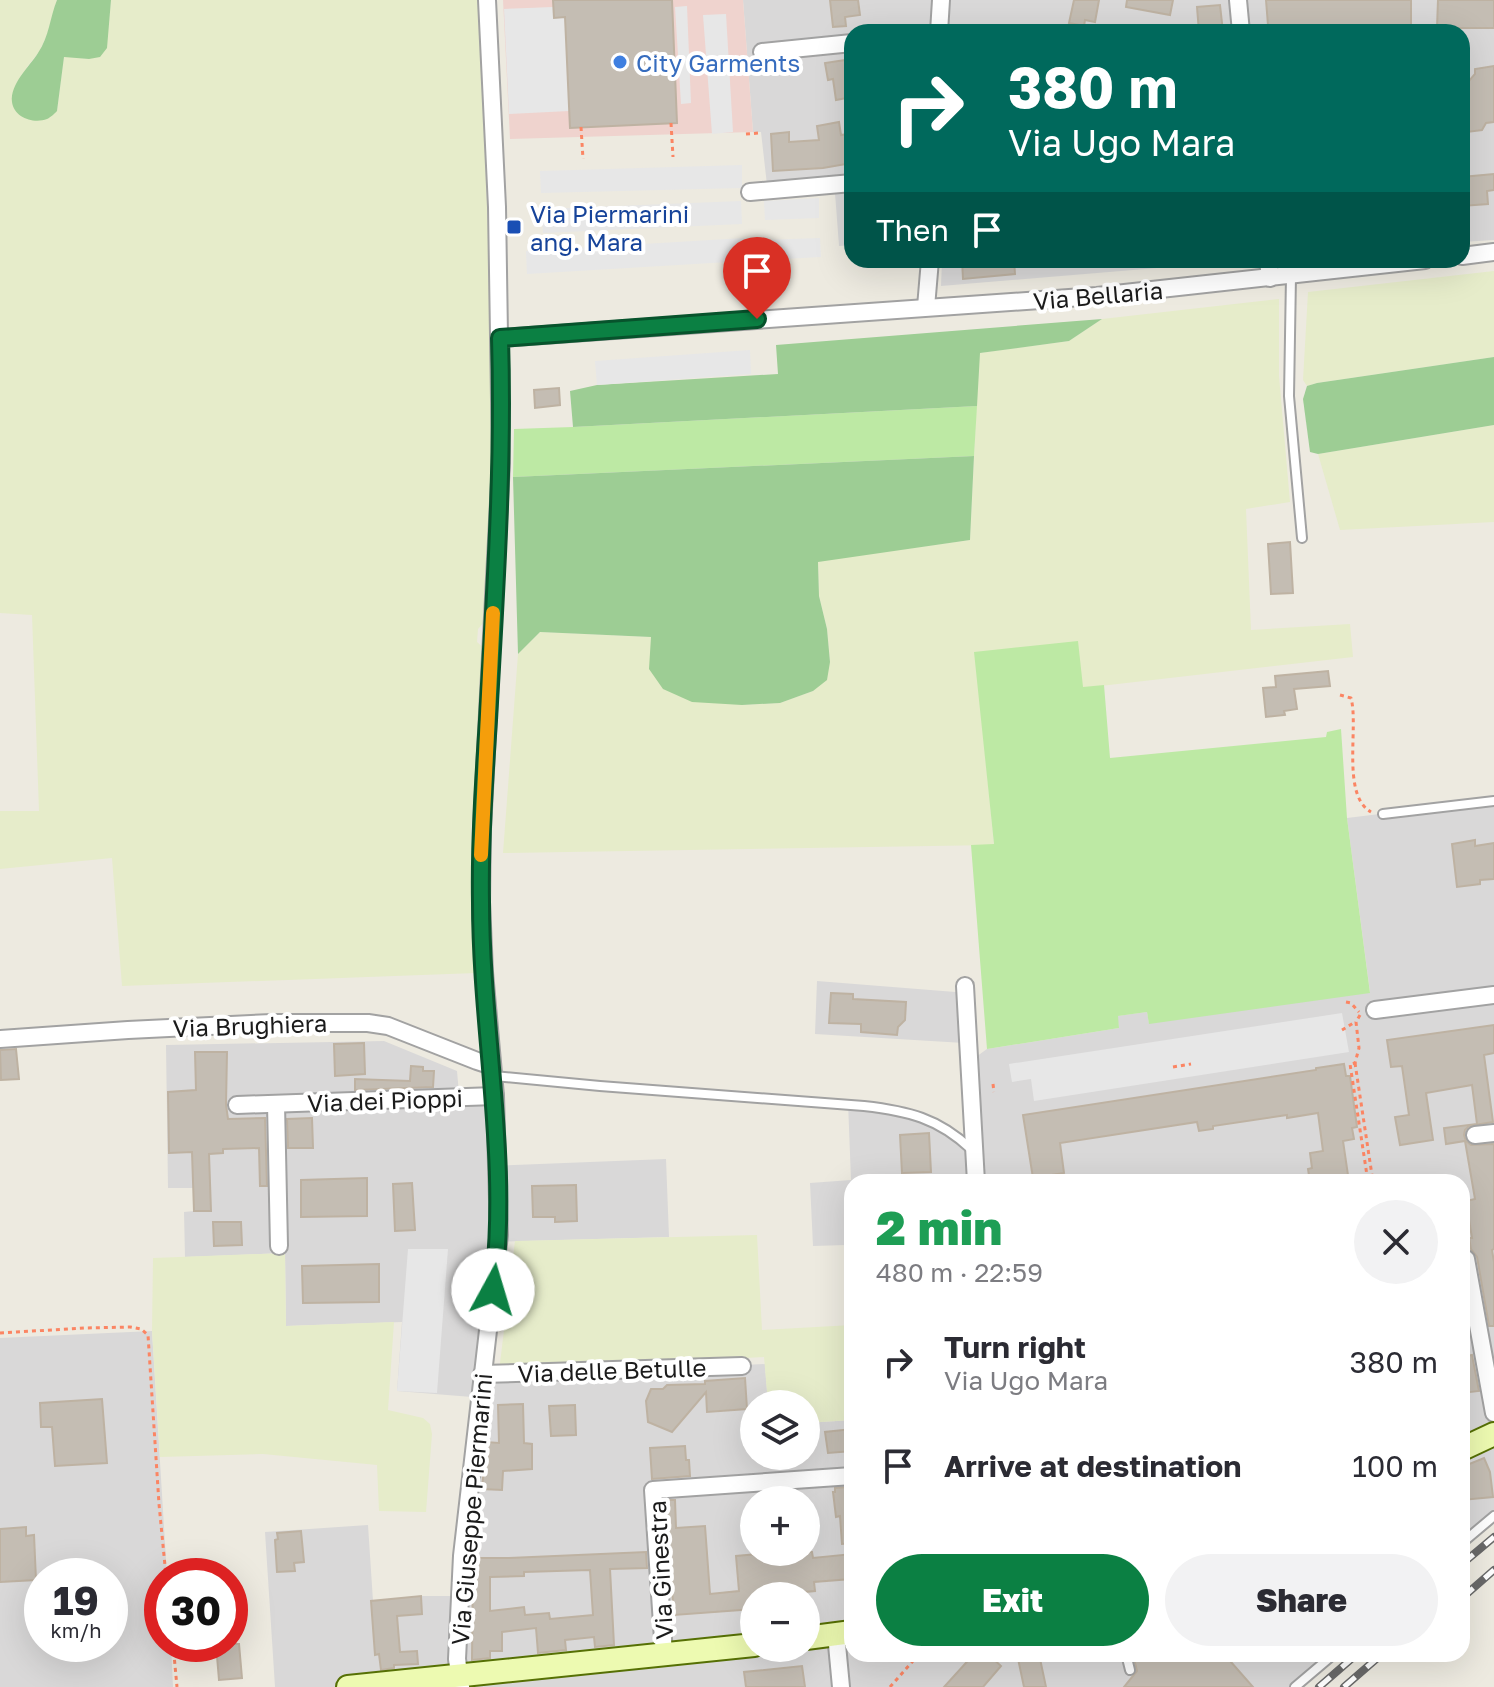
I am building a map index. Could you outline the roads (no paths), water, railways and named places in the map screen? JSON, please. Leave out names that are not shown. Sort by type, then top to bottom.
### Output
[{"type":"street","name":"Via Giuseppe Piermarini","points":[[460,1681],[458,1645],[462,1556],[498,1244],[495,1096],[481,929],[500,495],[496,176],[487,0]]},
{"type":"street","points":[[940,24],[941,0]]},
{"type":"street","points":[[1238,0],[1240,24]]},
{"type":"street","points":[[762,52],[844,44]]},
{"type":"street","points":[[750,192],[844,184]]},
{"type":"street","points":[[1470,255],[1494,252]]},
{"type":"street","points":[[926,307],[929,268]]},
{"type":"street","points":[[1269,268],[1270,278]]},
{"type":"street","name":"Via Bellaria","points":[[500,338],[1097,296],[1358,268]]},
{"type":"street","points":[[965,986],[975,1174]]},
{"type":"street","points":[[1368,1012],[1494,995]]},
{"type":"street","name":"Via Brughiera","points":[[0,1039],[272,1023],[368,1023],[388,1026],[477,1061],[493,1071]]},
{"type":"street","name":"Via dei Pioppi","points":[[237,1105],[495,1096]]},
{"type":"street","name":"Via dei Pioppi","points":[[276,1104],[279,1246]]},
{"type":"street","points":[[1475,1135],[1494,1133]]},
{"type":"street","points":[[1470,1281],[1494,1413]]},
{"type":"street","name":"Via delle Betulle","points":[[482,1374],[742,1366]]},
{"type":"street","points":[[1470,1445],[1494,1434]]},
{"type":"street","name":"Via Ginestra","points":[[664,1654],[653,1490],[844,1477]]},
{"type":"street","points":[[820,1636],[844,1633],[841,1687]]},
{"type":"street","points":[[348,1687],[460,1681],[740,1646]]},
{"type":"lane","points":[[1291,276],[1289,396],[1302,538]]},
{"type":"lane","points":[[1383,814],[1494,801]]},
{"type":"lane","points":[[493,1071],[600,1086],[895,1109],[944,1127],[974,1151]]},
{"type":"lane","points":[[1470,1536],[1494,1516]]},
{"type":"lane","points":[[1128,1662],[1130,1670]]},
{"type":"lane","points":[[1295,1687],[1325,1662]]},
{"type":"railway","points":[[1470,1557],[1494,1537]]},
{"type":"railway","points":[[1470,1591],[1494,1570]]},
{"type":"railway","points":[[1319,1687],[1348,1662]]},
{"type":"railway","points":[[1344,1687],[1373,1662]]},
{"type":"place","name":"City Garments","points":[[620,62]]},
{"type":"place","name":"Via Piermarini ang. Mara","points":[[514,227]]}]
